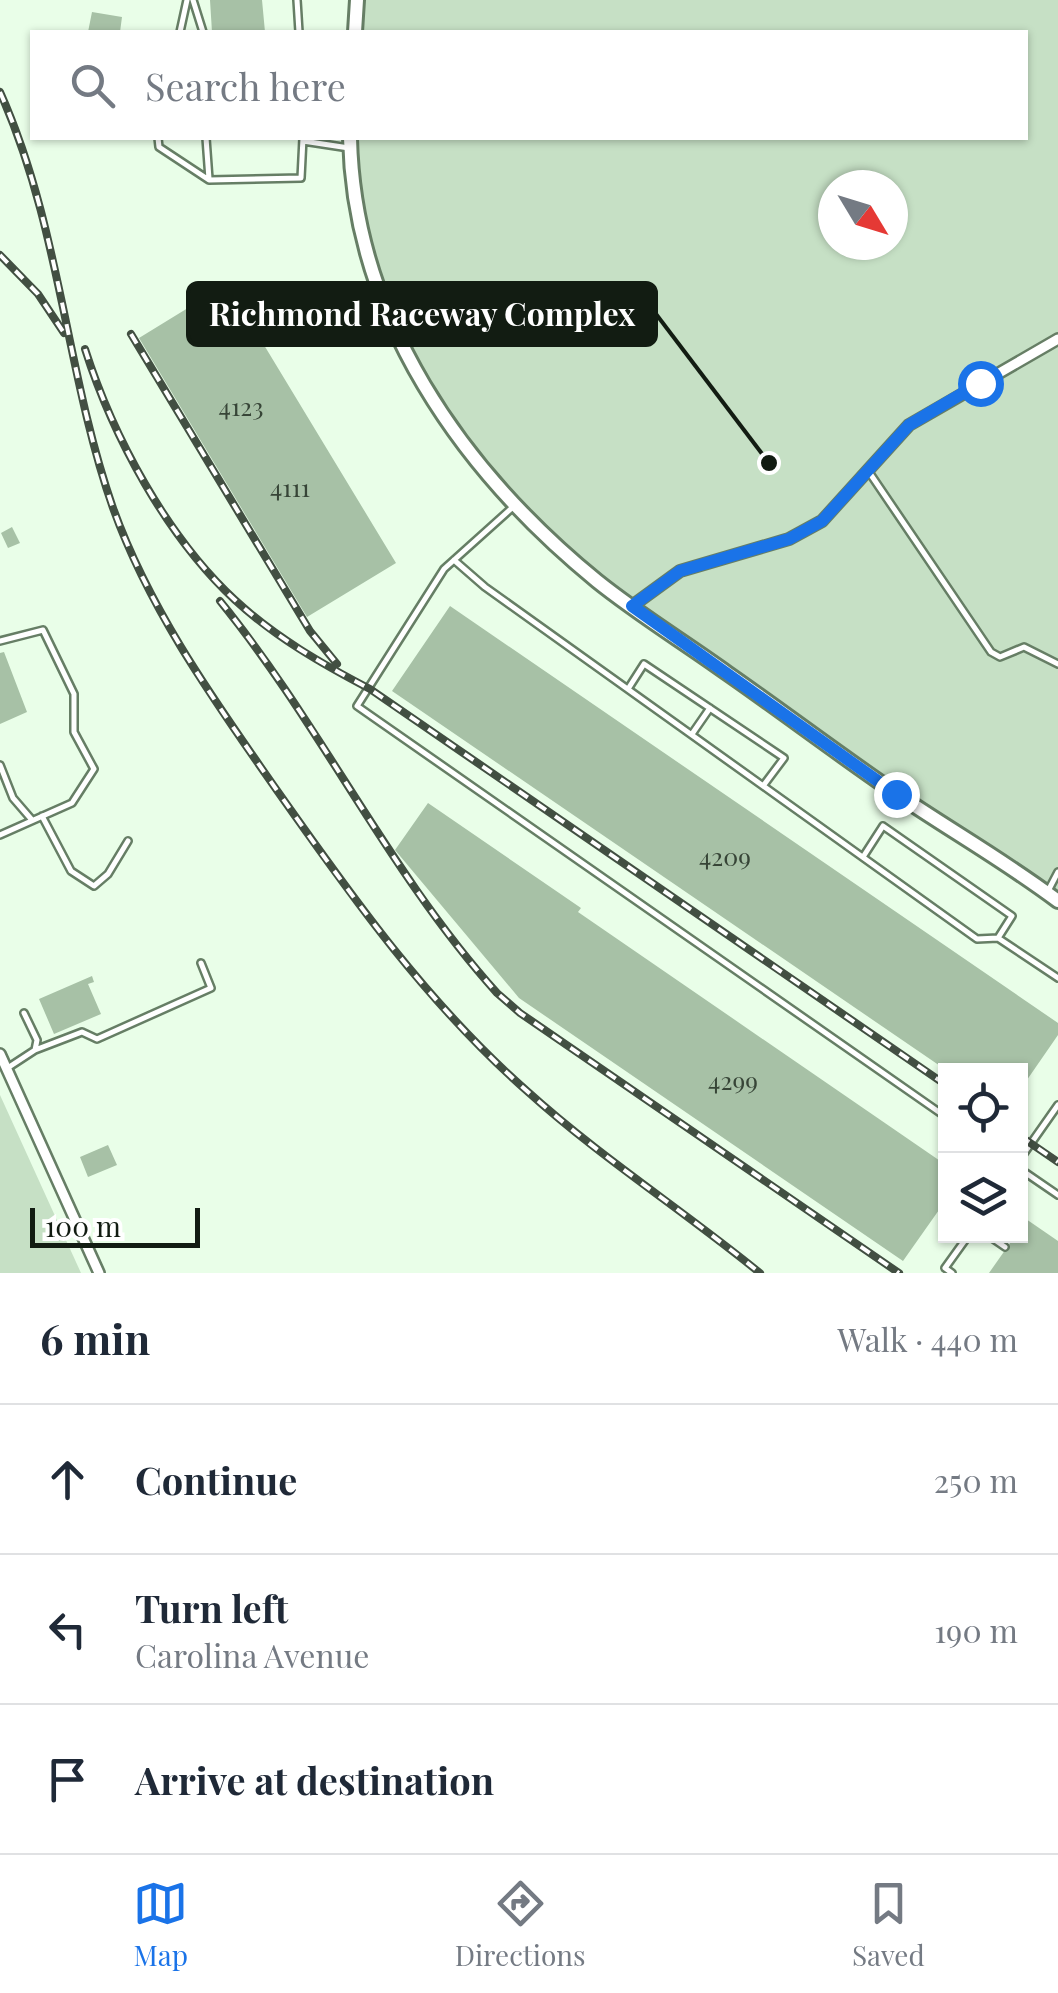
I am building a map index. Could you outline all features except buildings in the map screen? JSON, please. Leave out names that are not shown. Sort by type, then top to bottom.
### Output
[{"type":"street","points":[[355,30],[357,0]]},
{"type":"street","points":[[350,143],[360,223],[386,315],[435,405],[516,504],[594,578],[632,606],[896,794],[987,848],[1053,897]]},
{"type":"street","points":[[632,606],[680,571],[789,539],[822,521],[909,425],[1058,339]]},
{"type":"street","points":[[0,1054],[99,1273]]},
{"type":"lane","points":[[181,30],[190,0]]},
{"type":"lane","points":[[190,0],[201,30]]},
{"type":"lane","points":[[296,0],[299,30]]},
{"type":"lane","points":[[158,140],[159,147],[209,180],[301,178],[303,140]]},
{"type":"lane","points":[[206,140],[209,180]]},
{"type":"lane","points":[[315,140],[350,143]]},
{"type":"lane","points":[[868,471],[992,652],[1000,656],[1024,647],[1058,664]]},
{"type":"lane","points":[[516,504],[454,560],[358,706],[938,1111]]},
{"type":"lane","points":[[454,560],[977,939],[998,938],[1058,978]]},
{"type":"lane","points":[[0,642],[44,630],[74,694],[74,732],[94,769],[72,803],[0,835]]},
{"type":"lane","points":[[628,689],[644,664],[784,758],[764,786]]},
{"type":"lane","points":[[691,734],[710,708]]},
{"type":"lane","points":[[0,766],[13,798],[32,820]]},
{"type":"lane","points":[[42,816],[71,871],[94,886],[108,874],[128,841]]},
{"type":"lane","points":[[863,857],[883,826],[1012,916],[998,938]]},
{"type":"lane","points":[[1053,897],[1058,872]]},
{"type":"lane","points":[[6,1069],[36,1050],[82,1032],[97,1039],[212,988],[200,962]]},
{"type":"lane","points":[[24,1013],[37,1040],[36,1050]]},
{"type":"lane","points":[[1024,1153],[1058,1105]]},
{"type":"lane","points":[[1028,1174],[1058,1195]]},
{"type":"lane","points":[[952,1273],[945,1268],[963,1243]]},
{"type":"lane","points":[[999,1243],[1005,1247]]},
{"type":"green space","points":[[357,0],[1058,0],[1058,901],[594,578],[468,449],[375,288],[350,140],[1028,140],[1028,30],[355,30]]},
{"type":"green space","points":[[0,1095],[81,1273],[0,1273]]},
{"type":"railway","points":[[0,92],[37,195],[84,404],[113,508],[145,583],[207,688],[362,909],[456,1022],[555,1115],[760,1273]]},
{"type":"railway","points":[[0,255],[38,294],[64,333]]},
{"type":"railway","points":[[131,334],[310,631],[337,664]]},
{"type":"railway","points":[[85,349],[111,416],[145,484],[187,547],[250,613],[300,649],[370,689],[938,1080]]},
{"type":"railway","points":[[220,601],[291,698],[422,899],[497,993],[520,1013],[899,1273]]},
{"type":"railway","points":[[1028,1141],[1058,1162]]},
{"type":"place","name":"Richmond Raceway Complex","points":[[769,463]]},
{"type":"route","points":[[896,794],[632,606],[680,571],[789,539],[822,521],[909,425],[980,383]]}]
